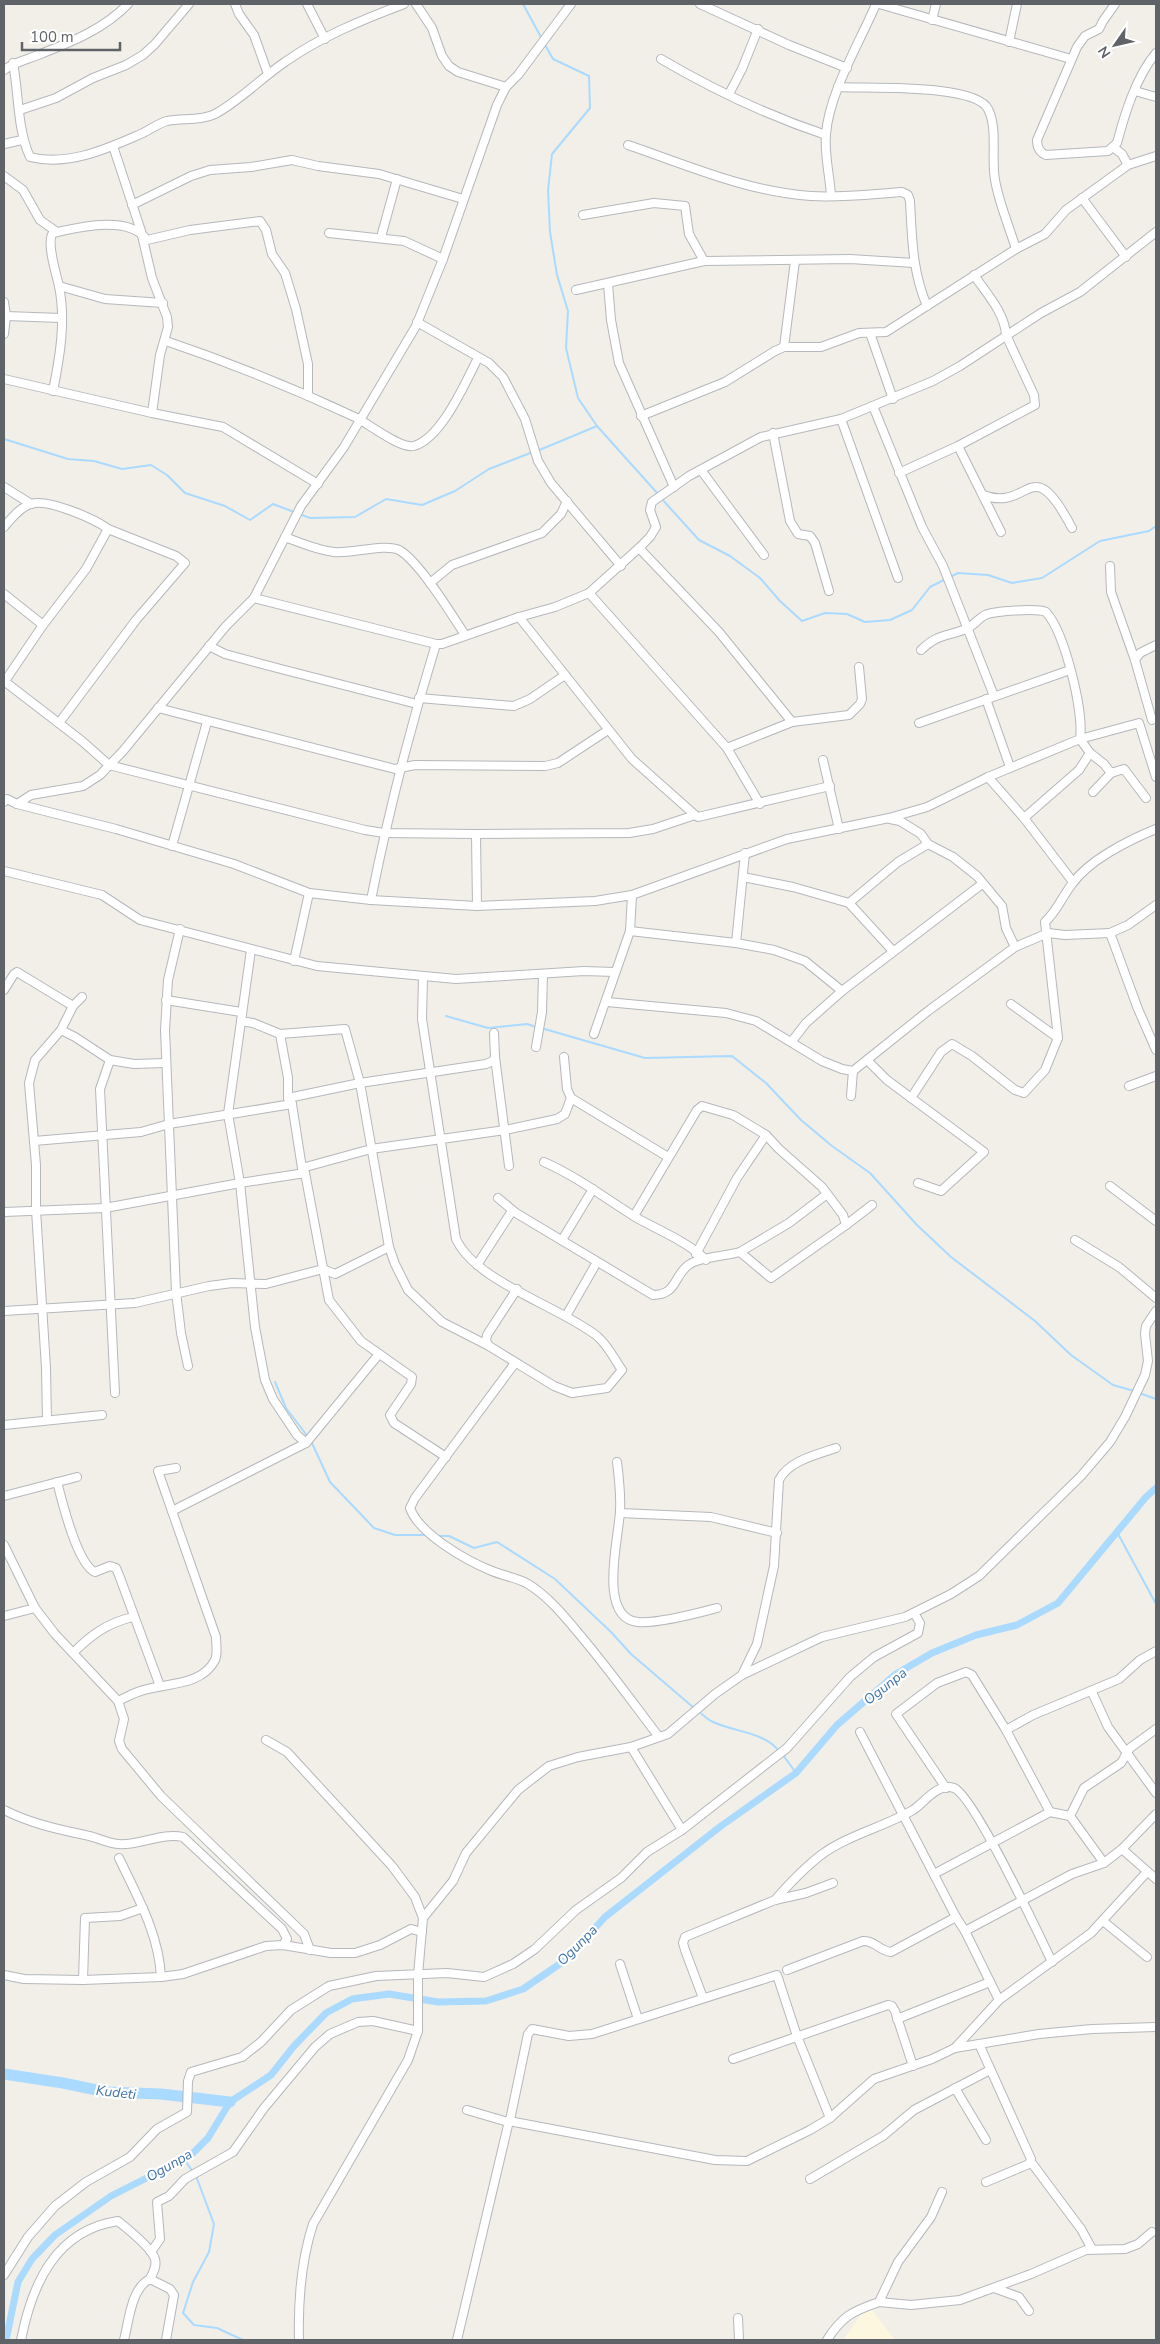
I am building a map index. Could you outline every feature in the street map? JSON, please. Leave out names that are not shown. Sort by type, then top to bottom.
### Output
[{"type":"street","points":[[4,70],[13,63],[42,54],[90,32],[112,18],[128,4]]},
{"type":"street","points":[[20,110],[56,98],[93,78],[126,65],[143,55],[155,44],[188,4]]},
{"type":"street","points":[[235,4],[239,14],[254,35],[268,74]]},
{"type":"street","points":[[307,4],[324,39]]},
{"type":"street","points":[[13,63],[22,140],[30,157],[38,159],[70,159],[113,146],[166,122],[207,118],[241,96],[268,74],[303,50],[404,4]]},
{"type":"street","points":[[416,4],[432,28],[442,56],[449,66],[458,72],[506,87]]},
{"type":"street","points":[[17,804],[31,794],[83,786],[100,774],[209,646],[254,598],[301,506],[318,484],[360,420],[377,388],[405,348],[443,258],[462,199],[506,87],[518,75],[571,4]]},
{"type":"street","points":[[700,4],[758,29],[789,45],[847,68]]},
{"type":"street","points":[[831,196],[826,134],[838,87],[877,4],[1070,59]]},
{"type":"street","points":[[932,20],[936,4]]},
{"type":"street","points":[[1009,42],[1017,4]]},
{"type":"street","points":[[1115,4],[1099,29],[1085,36],[1070,59],[1042,122],[1036,140],[1038,148],[1046,156],[1108,152],[1118,143],[1135,91],[1156,53]]},
{"type":"street","points":[[729,94],[742,69],[758,29]]},
{"type":"street","points":[[661,59],[729,94],[802,127],[826,134]]},
{"type":"street","points":[[838,87],[929,90],[961,94],[983,101],[988,109],[993,128],[995,181],[1016,249]]},
{"type":"street","points":[[1135,91],[1156,97]]},
{"type":"street","points":[[4,144],[22,140]]},
{"type":"street","points":[[628,144],[729,180],[765,189],[810,196],[902,192],[908,195],[910,200],[914,263],[919,286],[927,306]]},
{"type":"street","points":[[113,146],[141,231],[152,278],[163,303],[168,327],[166,341],[160,355],[152,413]]},
{"type":"street","points":[[1113,147],[1122,154],[1128,165]]},
{"type":"street","points":[[641,416],[725,382],[774,351],[784,348],[821,347],[859,334],[886,332],[1016,249],[1045,234],[1066,210],[1128,165],[1156,156]]},
{"type":"street","points":[[132,205],[190,176],[210,170],[250,167],[292,160],[318,166],[358,170],[397,179],[462,199]]},
{"type":"street","points":[[4,176],[23,190],[40,220],[57,232]]},
{"type":"street","points":[[381,237],[397,179]]},
{"type":"street","points":[[1082,198],[1126,257]]},
{"type":"street","points":[[583,215],[654,203],[685,206],[689,234],[704,261]]},
{"type":"street","points":[[53,390],[60,353],[61,318],[58,286],[50,242],[51,234],[90,225],[123,226],[141,231],[147,240],[190,230],[260,221],[266,230],[272,254],[285,273],[296,309],[308,364],[308,396]]},
{"type":"street","points":[[254,598],[436,644],[555,607],[589,593],[621,566],[650,537],[656,527],[650,510],[652,502],[671,488],[745,444],[773,433],[841,419],[933,381],[960,366],[1006,335],[1080,292],[1156,232]]},
{"type":"street","points":[[329,233],[381,237],[404,241],[443,258]]},
{"type":"street","points":[[576,290],[704,261],[850,259],[914,263]]},
{"type":"street","points":[[784,348],[795,261]]},
{"type":"street","points":[[899,473],[958,446],[1035,405],[1034,395],[1006,335],[1001,316],[974,275]]},
{"type":"street","points":[[608,284],[611,320],[619,364],[671,488]]},
{"type":"street","points":[[58,286],[105,299],[163,303]]},
{"type":"street","points":[[4,302],[6,316],[4,334]]},
{"type":"street","points":[[6,316],[61,318]]},
{"type":"street","points":[[417,322],[489,363],[503,377],[526,419],[538,461],[551,483],[621,566]]},
{"type":"street","points":[[870,332],[893,399]]},
{"type":"street","points":[[166,341],[234,365],[308,396],[360,420],[401,444],[412,446],[418,445],[435,432],[462,389],[478,358]]},
{"type":"street","points":[[4,379],[222,427],[318,484]]},
{"type":"street","points":[[873,406],[922,528],[943,566],[994,696]]},
{"type":"street","points":[[841,419],[898,578]]},
{"type":"street","points":[[773,433],[790,521],[798,534],[810,536],[815,543],[829,591]]},
{"type":"street","points":[[958,446],[1001,532]]},
{"type":"street","points":[[701,470],[764,555]]},
{"type":"street","points":[[983,495],[1000,498],[1034,486],[1043,487],[1058,502],[1072,528]]},
{"type":"street","points":[[4,487],[31,504]]},
{"type":"street","points":[[430,583],[452,565],[542,533],[561,514],[567,501]]},
{"type":"street","points":[[4,526],[22,509],[31,504],[39,503],[59,507],[99,522],[108,529],[176,556],[185,563],[136,620],[59,723]]},
{"type":"street","points":[[108,529],[86,569],[43,625],[4,681],[59,723],[109,765],[364,830],[384,833],[634,833],[695,815]]},
{"type":"street","points":[[286,535],[316,548],[335,552],[390,548],[400,550],[430,583],[465,635]]},
{"type":"street","points":[[639,548],[719,632],[792,722]]},
{"type":"street","points":[[5,799],[17,804],[234,864],[309,893],[371,900],[477,906],[595,900],[632,894],[787,839],[889,818],[939,802],[988,777],[1080,739],[1154,720],[1111,592],[1110,566]]},
{"type":"street","points":[[589,593],[727,748],[760,804]]},
{"type":"street","points":[[4,594],[43,625]]},
{"type":"street","points":[[921,650],[937,636],[968,628],[992,612],[1031,609],[1043,611],[1049,615],[1060,637],[1070,670],[1077,697],[1081,730],[1080,739],[1090,753],[1112,773]]},
{"type":"street","points":[[519,617],[632,759],[698,817],[760,804],[830,786]]},
{"type":"street","points":[[371,900],[384,833],[418,701],[436,644]]},
{"type":"street","points":[[1135,660],[1140,654],[1156,645]]},
{"type":"street","points":[[209,646],[225,654],[277,668],[418,701],[514,706],[530,699],[565,675]]},
{"type":"street","points":[[727,748],[792,722],[849,716],[858,707],[862,699],[859,668]]},
{"type":"street","points":[[919,723],[1070,670]]},
{"type":"street","points":[[986,700],[1010,768]]},
{"type":"street","points":[[158,708],[207,722],[265,734],[388,769],[415,765],[545,766],[558,764],[608,730]]},
{"type":"street","points":[[172,846],[207,722]]},
{"type":"street","points":[[1139,723],[1156,777]]},
{"type":"street","points":[[1024,818],[1079,770],[1090,753]]},
{"type":"street","points":[[823,760],[839,829]]},
{"type":"street","points":[[1093,792],[1112,773],[1124,769],[1146,798]]},
{"type":"street","points":[[988,777],[1024,818],[1073,882]]},
{"type":"street","points":[[889,818],[900,821],[921,834],[928,844],[953,857],[969,869],[998,898],[1002,906],[1006,928],[1015,946]]},
{"type":"street","points":[[911,1098],[941,1052],[952,1044],[972,1056],[1015,1090],[1026,1092],[1045,1070],[1058,1038],[1048,933],[1045,922],[1053,915],[1073,882],[1113,851],[1156,829]]},
{"type":"street","points":[[476,834],[477,906]]},
{"type":"street","points":[[848,903],[898,862],[928,844]]},
{"type":"street","points":[[736,943],[745,854]]},
{"type":"street","points":[[4,871],[102,895],[140,920],[317,966],[456,979],[584,971],[615,972]]},
{"type":"street","points":[[743,877],[793,887],[848,903],[893,951]]},
{"type":"street","points":[[792,1041],[806,1023],[842,991],[982,884]]},
{"type":"street","points":[[294,961],[309,893]]},
{"type":"street","points":[[594,1034],[607,1002],[615,972],[630,931],[632,894]]},
{"type":"street","points":[[607,1002],[738,1016],[756,1020],[822,1061],[852,1071],[1015,946],[1048,933],[1065,935],[1110,933],[1128,925],[1156,905]]},
{"type":"street","points":[[180,929],[168,980],[165,1063],[173,1195],[176,1292],[180,1332],[188,1366]]},
{"type":"street","points":[[630,931],[736,943],[774,950],[805,962],[842,991]]},
{"type":"street","points":[[1110,933],[1138,1009],[1156,1050]]},
{"type":"street","points":[[251,950],[228,1114],[240,1183],[251,1284],[265,1380],[274,1399],[297,1435],[306,1443]]},
{"type":"street","points":[[4,990],[17,972],[73,1006]]},
{"type":"street","points":[[536,1047],[542,1012],[543,974]]},
{"type":"street","points":[[241,1021],[252,1023],[280,1034],[346,1029],[360,1083],[389,1247],[401,1278],[408,1290],[442,1322],[489,1346],[554,1386],[572,1393],[601,1390],[613,1384],[622,1370],[598,1336],[566,1316],[517,1290],[477,1264],[460,1247],[456,1239],[421,1006],[422,977]]},
{"type":"street","points":[[47,1420],[34,1141],[29,1083],[35,1060],[60,1030],[73,1006],[82,997]]},
{"type":"street","points":[[166,1000],[241,1012]]},
{"type":"street","points":[[1011,1004],[1058,1038]]},
{"type":"street","points":[[60,1030],[110,1060],[134,1064],[165,1063]]},
{"type":"street","points":[[494,1033],[495,1058],[509,1166]]},
{"type":"street","points":[[280,1034],[290,1101],[329,1300],[361,1341],[412,1377],[411,1384],[390,1415],[394,1423],[446,1457]]},
{"type":"street","points":[[564,1057],[567,1089],[571,1098],[668,1157]]},
{"type":"street","points":[[34,1141],[140,1132],[169,1124],[290,1101],[360,1083],[486,1064],[495,1058]]},
{"type":"street","points":[[110,1060],[100,1089],[116,1394]]},
{"type":"street","points":[[867,1060],[911,1098],[984,1152],[941,1191],[918,1183]]},
{"type":"street","points":[[850,1096],[852,1071]]},
{"type":"street","points":[[1128,1086],[1156,1076]]},
{"type":"street","points":[[4,1212],[105,1208],[304,1170],[371,1149],[505,1130],[557,1119],[565,1114],[571,1098]]},
{"type":"street","points":[[634,1216],[697,1110],[702,1106],[733,1115],[766,1135],[778,1149],[822,1187],[843,1215],[846,1224]]},
{"type":"street","points":[[694,1262],[697,1251],[737,1178],[766,1135]]},
{"type":"street","points":[[544,1162],[570,1174],[634,1216],[697,1251],[706,1260]]},
{"type":"street","points":[[1110,1186],[1156,1221]]},
{"type":"street","points":[[562,1240],[593,1189]]},
{"type":"street","points":[[498,1198],[512,1211],[644,1291],[660,1295],[672,1288],[680,1274],[694,1262],[740,1252],[789,1223],[827,1194]]},
{"type":"street","points":[[740,1252],[771,1278],[872,1205]]},
{"type":"street","points":[[477,1264],[512,1211]]},
{"type":"street","points":[[1075,1240],[1119,1267],[1156,1298]]},
{"type":"street","points":[[4,1311],[135,1303],[176,1292],[232,1283],[273,1282],[323,1269],[335,1274],[389,1247]]},
{"type":"street","points":[[566,1316],[597,1262]]},
{"type":"street","points":[[489,1346],[486,1341],[487,1335],[517,1290]]},
{"type":"street","points":[[423,1918],[453,1881],[466,1853],[524,1784],[542,1771],[556,1764],[600,1751],[631,1747],[668,1734],[742,1675],[822,1637],[851,1629],[886,1623],[914,1613],[951,1594],[978,1576],[1110,1442],[1125,1417],[1145,1375],[1148,1353],[1145,1334],[1146,1326],[1156,1310]]},
{"type":"street","points":[[1148,1353],[1156,1356]]},
{"type":"street","points":[[172,1511],[306,1443],[379,1354]]},
{"type":"street","points":[[515,1363],[413,1503],[410,1508],[413,1518],[425,1530],[466,1558],[489,1570],[527,1584],[539,1592],[566,1619],[593,1651],[659,1737]]},
{"type":"street","points":[[4,1425],[102,1415]]},
{"type":"street","points":[[742,1675],[759,1634],[774,1566],[778,1486],[781,1475],[808,1458],[836,1448]]},
{"type":"street","points":[[618,1462],[620,1514],[614,1556],[613,1589],[616,1604],[622,1614],[637,1622],[680,1617],[718,1608]]},
{"type":"street","points":[[118,1701],[143,1690],[178,1684],[195,1677],[210,1666],[217,1653],[216,1637],[158,1472],[176,1468]]},
{"type":"street","points":[[4,1496],[77,1477]]},
{"type":"street","points":[[57,1482],[74,1540],[88,1567],[95,1572],[110,1566],[116,1568],[160,1686]]},
{"type":"street","points":[[620,1514],[711,1517],[777,1533]]},
{"type":"street","points":[[4,1546],[35,1608],[72,1653],[118,1701],[124,1719],[119,1741],[122,1749],[161,1796],[304,1934],[310,1950]]},
{"type":"street","points":[[4,1616],[35,1608]]},
{"type":"street","points":[[4,2275],[20,2249],[54,2206],[80,2186],[130,2157],[157,2129],[188,2111],[188,2082],[191,2072],[242,2057],[261,2042],[291,2010],[329,1986],[376,1976],[418,1977],[447,1973],[484,1976],[513,1964],[535,1949],[576,1910],[621,1878],[647,1852],[682,1830],[787,1748],[850,1677],[874,1657],[918,1633],[920,1623],[914,1613]]},
{"type":"street","points":[[72,1653],[98,1630],[113,1622],[133,1616]]},
{"type":"street","points":[[1006,1730],[1033,1715],[1092,1692],[1119,1679],[1140,1660],[1156,1651]]},
{"type":"street","points":[[946,1788],[896,1718],[898,1712],[937,1683],[966,1672],[972,1675],[1006,1730],[1050,1812]]},
{"type":"street","points":[[1092,1692],[1108,1727],[1156,1793]]},
{"type":"street","points":[[1070,1816],[1084,1788],[1121,1764],[1130,1748],[1156,1729]]},
{"type":"street","points":[[860,1732],[965,1931],[999,2000]]},
{"type":"street","points":[[266,1740],[287,1752],[392,1866],[415,1897],[423,1918],[418,1977],[418,2030],[408,2060],[313,2224],[302,2267],[300,2340]]},
{"type":"street","points":[[631,1747],[682,1830]]},
{"type":"street","points":[[775,1900],[791,1882],[822,1855],[920,1806],[930,1795],[946,1788],[956,1788],[964,1797],[992,1842],[1052,1962]]},
{"type":"street","points":[[4,1810],[25,1820],[56,1830],[86,1835],[118,1844],[172,1836],[183,1837],[282,1929],[286,1939],[283,1945]]},
{"type":"street","points":[[934,1874],[1050,1812],[1070,1816],[1104,1863]]},
{"type":"street","points":[[965,1931],[1072,1874],[1104,1863],[1122,1849],[1156,1814]]},
{"type":"street","points":[[1122,1849],[1156,1879]]},
{"type":"street","points":[[119,1858],[143,1908],[158,1947],[161,1977]]},
{"type":"street","points":[[954,2048],[999,2000],[1091,1933],[1147,1872]]},
{"type":"street","points":[[703,1998],[685,1950],[683,1943],[685,1937],[775,1900],[792,1897],[833,1883]]},
{"type":"street","points":[[83,1980],[84,1918],[120,1916],[143,1908]]},
{"type":"street","points":[[787,1970],[863,1941],[868,1941],[881,1949],[891,1952],[956,1917]]},
{"type":"street","points":[[1103,1921],[1147,1957]]},
{"type":"street","points":[[4,1975],[24,1979],[83,1980],[161,1977],[201,1969],[259,1948],[283,1945],[344,1954],[355,1953],[380,1945],[411,1929],[422,1932]]},
{"type":"street","points":[[620,1964],[638,2019]]},
{"type":"street","points":[[457,2340],[532,2029],[580,2036],[777,1975],[797,2036],[830,2118]]},
{"type":"street","points":[[897,2019],[990,1982]]},
{"type":"street","points":[[733,2059],[797,2036],[892,2006],[913,2066]]},
{"type":"street","points":[[151,2252],[160,2239],[157,2202],[169,2196],[185,2179],[233,2152],[264,2108],[315,2047],[330,2034],[342,2027],[365,2021],[418,2030]]},
{"type":"street","points":[[467,2110],[509,2121],[683,2155],[734,2162],[747,2161],[830,2118],[874,2079],[913,2066],[954,2048],[1039,2034],[1092,2029],[1156,2027]]},
{"type":"street","points":[[979,2044],[1031,2162],[1081,2229],[1092,2248]]},
{"type":"street","points":[[810,2178],[883,2136],[914,2110],[990,2070]]},
{"type":"street","points":[[955,2088],[986,2140]]},
{"type":"street","points":[[986,2182],[1031,2162]]},
{"type":"street","points":[[879,2302],[898,2262],[931,2217],[942,2192]]},
{"type":"street","points":[[21,2340],[30,2300],[42,2276],[69,2242],[80,2233],[103,2223],[118,2221],[151,2252],[156,2266],[150,2279],[144,2282],[137,2291],[124,2340]]},
{"type":"street","points":[[827,2340],[839,2322],[851,2312],[879,2302],[912,2305],[948,2303],[994,2288],[1092,2248],[1100,2250],[1125,2249],[1138,2244],[1152,2232]]},
{"type":"street","points":[[150,2279],[170,2288],[174,2295],[166,2340]]},
{"type":"street","points":[[994,2288],[1020,2297],[1029,2311]]},
{"type":"street","points":[[738,2318],[739,2340]]},
{"type":"shaded area","points":[[868,2305],[895,2340],[843,2340]]},
{"type":"waterway","points":[[523,4],[542,39]]},
{"type":"waterway","points":[[544,43],[553,59],[589,76],[590,108],[552,154],[548,190],[550,232],[557,275],[568,311],[566,348],[578,398],[597,426],[658,494]]},
{"type":"waterway","points":[[537,451],[597,426]]},
{"type":"waterway","points":[[4,439],[68,459],[94,461],[122,469],[151,465],[167,475],[185,493],[225,506],[250,520],[273,504],[294,512]]},
{"type":"waterway","points":[[299,514],[310,518],[355,517],[386,499],[422,505],[455,491],[489,469],[533,452]]},
{"type":"waterway","points":[[661,498],[699,540],[730,556],[760,578],[780,601],[802,621],[825,613],[847,614],[865,622],[890,620],[912,610],[930,587],[946,579]]},
{"type":"waterway","points":[[950,577],[958,573],[988,575],[1012,583],[1042,578],[1100,541],[1149,531],[1156,526]]},
{"type":"waterway","points":[[446,1016],[488,1028],[527,1024],[536,1027]]},
{"type":"waterway","points":[[541,1028],[645,1058],[732,1056],[766,1083],[801,1120],[832,1146],[870,1173],[917,1225],[951,1257],[1035,1321],[1071,1355],[1113,1385],[1134,1391]]},
{"type":"waterway","points":[[275,1382],[286,1408],[308,1437]]},
{"type":"waterway","points":[[1139,1393],[1156,1399]]},
{"type":"waterway","points":[[311,1441],[330,1482],[374,1528],[395,1535],[427,1535]]},
{"type":"waterway","name":"Ogunpa","points":[[6,2340],[18,2282],[32,2259],[55,2235],[111,2196],[190,2156],[208,2138],[230,2102],[271,2075],[294,2046],[326,2013],[352,1999],[389,1994],[438,2002],[486,2001],[523,1989],[567,1959],[605,1917],[721,1826],[796,1773],[837,1725],[896,1674],[932,1653],[976,1635],[1017,1625],[1058,1603],[1146,1497],[1156,1488]]},
{"type":"waterway","points":[[1117,1532],[1156,1604]]},
{"type":"waterway","points":[[436,1536],[449,1536],[474,1548],[497,1542],[555,1579],[611,1632],[631,1654],[694,1708]]},
{"type":"waterway","points":[[698,1711],[719,1725],[757,1736],[773,1745],[780,1752]]},
{"type":"waterway","points":[[783,1755],[796,1773]]},
{"type":"waterway","name":"Kudeti","points":[[4,2074],[106,2092],[161,2094],[230,2102]]},
{"type":"waterway","points":[[184,2159],[193,2172]]},
{"type":"waterway","points":[[196,2176],[214,2224],[209,2252],[193,2282],[183,2313],[194,2325],[217,2328],[243,2340]]}]
